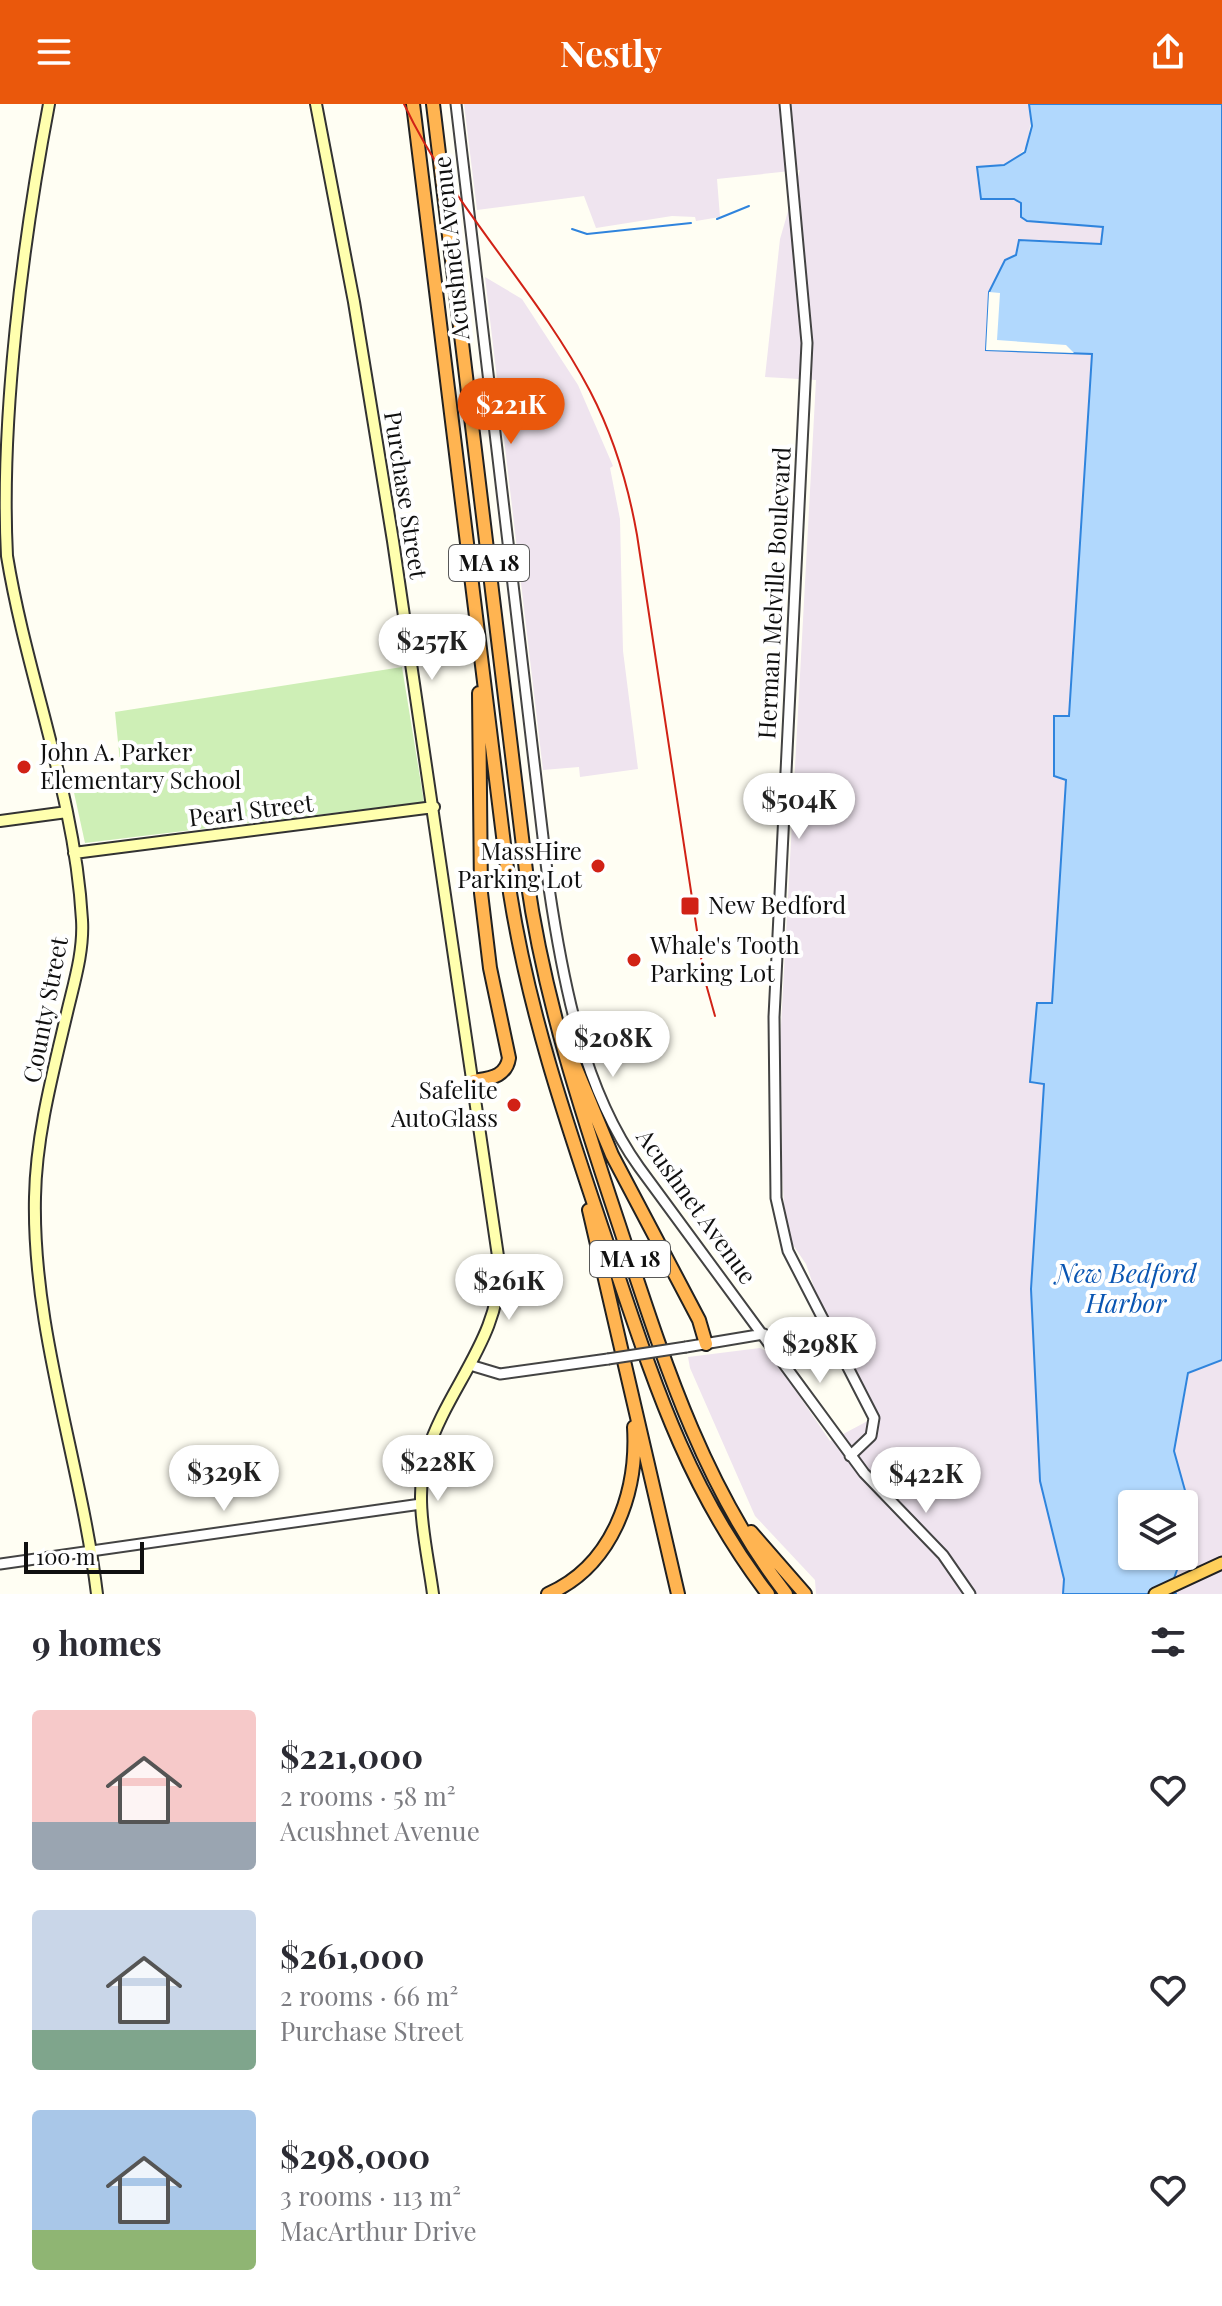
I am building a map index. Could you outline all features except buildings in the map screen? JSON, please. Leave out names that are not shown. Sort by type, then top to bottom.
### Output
[{"type":"highway","name":"MA 18","points":[[413,104],[520,952],[543,1052],[644,1361],[670,1426],[711,1509],[768,1594]]},
{"type":"highway","name":"MA 18","points":[[433,104],[527,879],[554,1021],[666,1372],[721,1491],[753,1549],[786,1594]]},
{"type":"highway","points":[[474,1081],[498,1075],[509,1058],[490,968],[481,885],[478,634]]},
{"type":"highway","points":[[554,1021],[612,1155],[699,1320],[706,1344]]},
{"type":"highway","points":[[578,1160],[678,1594]]},
{"type":"highway","points":[[548,1594],[588,1567],[617,1525],[633,1465],[632,1400]]},
{"type":"highway","points":[[721,1491],[769,1556],[805,1594]]},
{"type":"highway","points":[[1155,1594],[1222,1563]]},
{"type":"main road","name":"County Street","points":[[49,104],[22,255],[0,451],[7,557],[67,812],[82,922],[81,946],[41,1138],[35,1220],[42,1299],[97,1594]]},
{"type":"main road","name":"Purchase Street","points":[[316,104],[356,316],[434,807],[500,1272],[492,1318],[428,1451],[421,1504],[433,1594]]},
{"type":"main road","name":"Pearl Street","points":[[74,853],[434,807]]},
{"type":"main road","points":[[0,821],[67,812]]},
{"type":"street","name":"Acushnet Avenue","points":[[456,104],[536,792],[553,912],[569,990],[594,1077],[624,1145],[850,1456],[883,1496],[951,1563],[970,1594]]},
{"type":"street","name":"Herman Melville Boulevard","points":[[785,104],[807,353],[774,1017],[776,1198],[788,1251],[873,1416],[871,1436],[850,1456]]},
{"type":"street","points":[[470,1365],[500,1374],[764,1334]]},
{"type":"street","points":[[0,1564],[421,1504]]},
{"type":"shaded area","points":[[464,104],[1029,104],[1032,113],[1027,146],[981,198],[1014,199],[1021,203],[1027,221],[1103,226],[1102,244],[1005,260],[989,292],[987,350],[1092,354],[1069,717],[1054,717],[1066,780],[1052,1004],[1038,1003],[1031,1083],[1044,1084],[1031,1289],[1040,1481],[1064,1579],[1063,1594],[816,1594],[815,1580],[755,1516],[690,1368],[688,1357],[760,1348],[770,1353],[830,1441],[879,1415],[817,1296],[806,1264],[791,1242],[785,1219],[782,1174],[780,1044],[816,380],[765,377],[780,239],[800,170],[717,179],[720,217],[696,221],[695,217],[672,216],[596,228],[584,196],[477,210]]},
{"type":"shaded area","points":[[485,277],[522,299],[578,385],[613,466],[610,468],[620,519],[623,651],[638,769],[580,777],[579,767],[543,770]]},
{"type":"shaded area","points":[[1222,1360],[1222,1594],[1176,1594],[1172,1584],[1178,1570],[1198,1570],[1198,1490],[1185,1490],[1174,1451],[1189,1373]]},
{"type":"green space","points":[[402,667],[424,802],[85,843],[73,788],[122,782],[115,712]]},
{"type":"water","name":"New Bedford Harbor","points":[[1029,104],[1222,104],[1222,1360],[1188,1373],[1174,1451],[1185,1490],[1118,1490],[1118,1570],[1177,1570],[1172,1584],[1176,1594],[1063,1594],[1064,1579],[1040,1481],[1031,1289],[1044,1084],[1030,1082],[1037,1003],[1052,1003],[1066,780],[1054,776],[1054,716],[1069,716],[1092,354],[986,350],[989,292],[1005,260],[1016,255],[1019,240],[1101,244],[1103,227],[1027,221],[1021,217],[1021,203],[1014,199],[981,199],[977,167],[1004,165],[1025,152],[1032,126]]},
{"type":"pier","points":[[989,292],[1000,293],[997,340],[1066,345],[1074,353],[986,350]]},
{"type":"waterway","points":[[717,219],[749,206]]},
{"type":"waterway","points":[[572,229],[587,234],[691,223]]},
{"type":"railway","points":[[404,104],[446,179],[569,354],[599,408],[619,461],[637,535],[704,977],[715,1016]]},
{"type":"place","name":"John A. Parker Elementary School","points":[[24,767]]},
{"type":"place","name":"MassHire Parking Lot","points":[[598,866]]},
{"type":"place","name":"New Bedford","points":[[690,906]]},
{"type":"place","name":"Whale's Tooth Parking Lot","points":[[634,960]]},
{"type":"place","name":"Safelite AutoGlass","points":[[514,1105]]}]
